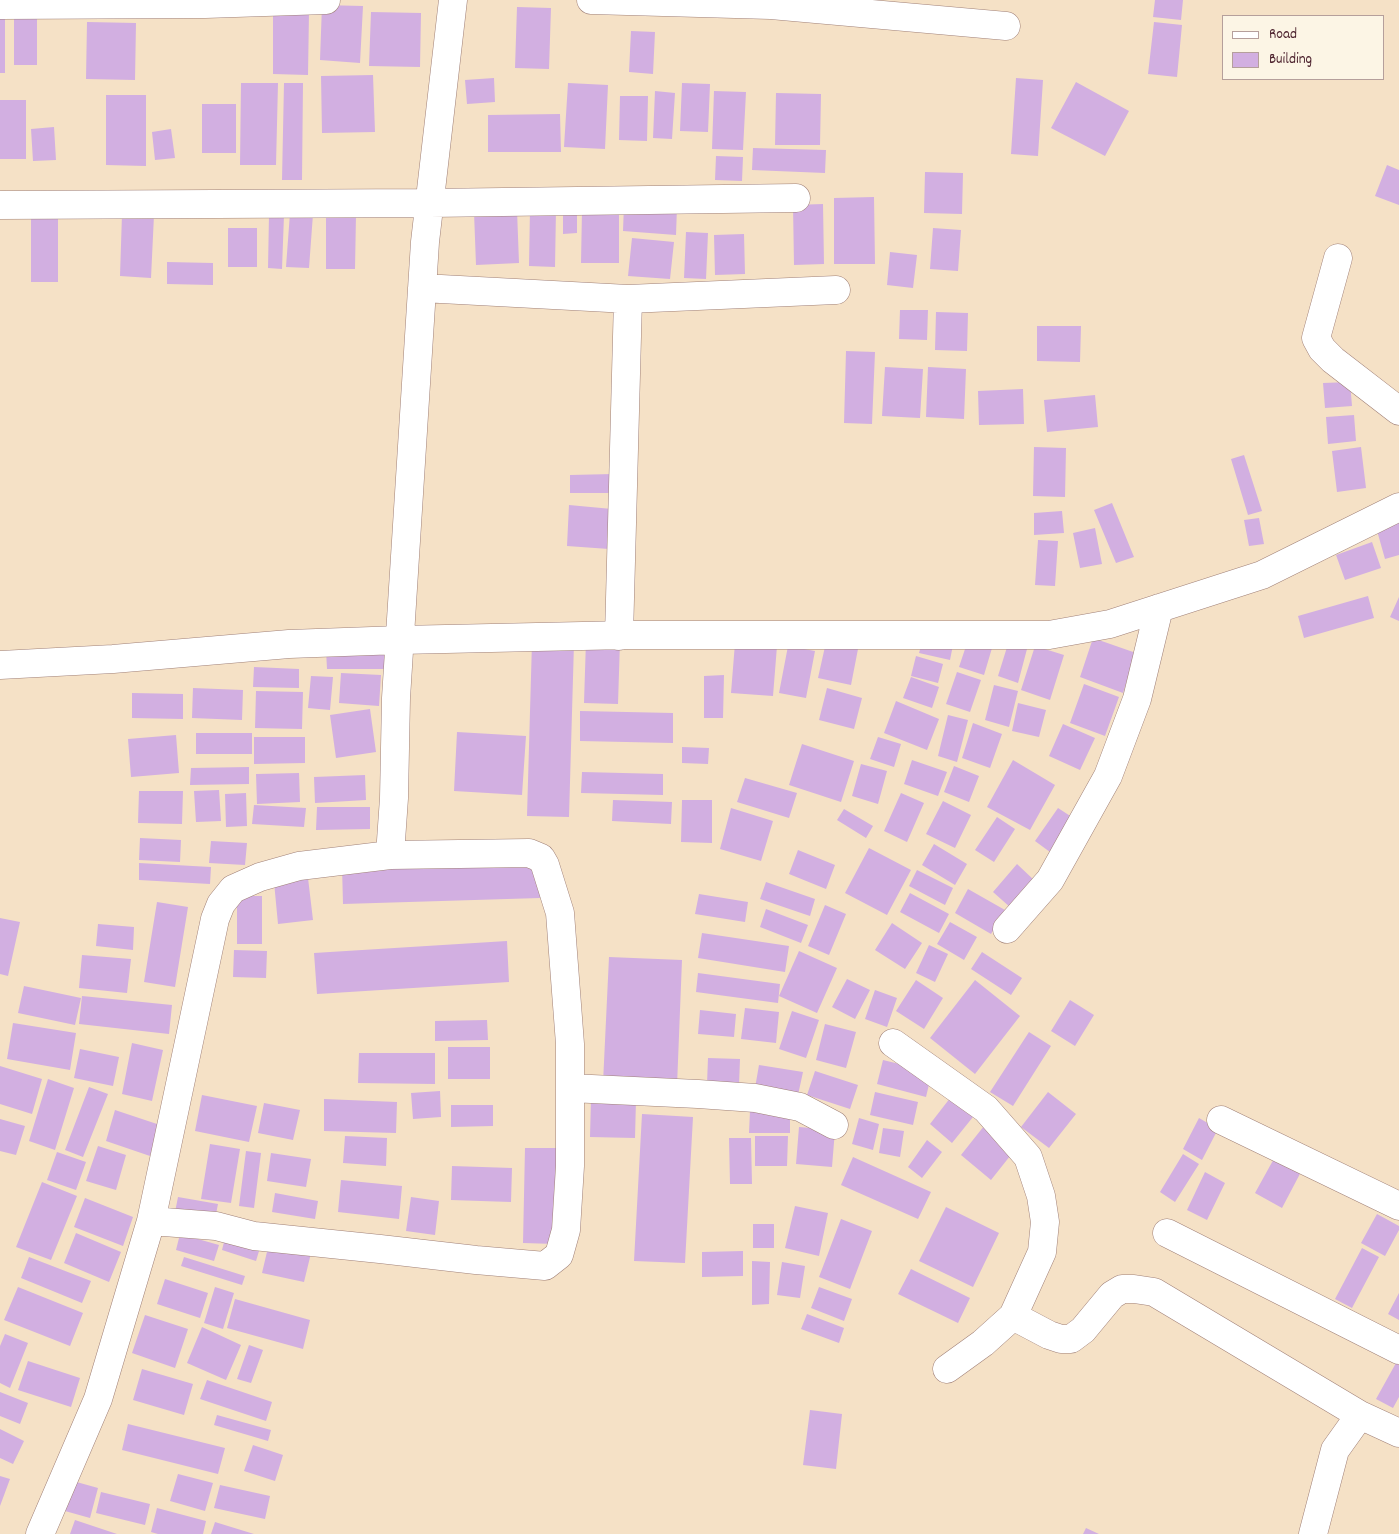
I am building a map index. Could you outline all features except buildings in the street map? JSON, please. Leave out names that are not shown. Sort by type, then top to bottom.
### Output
[{"type":"street","points":[[0,5],[205,4],[326,0]]},
{"type":"street","points":[[390,855],[394,798],[396,698],[422,288],[453,0]]},
{"type":"street","points":[[591,0],[770,5],[1006,26]]},
{"type":"street","points":[[0,205],[796,198]]},
{"type":"street","points":[[1338,258],[1316,338],[1322,349],[1333,360],[1399,411]]},
{"type":"street","points":[[422,288],[628,299],[836,290]]},
{"type":"street","points":[[619,636],[628,299]]},
{"type":"street","points":[[0,665],[113,659],[289,644],[400,640],[619,636],[1049,635],[1110,624],[1262,575],[1399,507]]},
{"type":"street","points":[[1007,929],[1050,880],[1108,776],[1137,699],[1159,608]]},
{"type":"street","points":[[40,1534],[98,1399],[151,1221],[215,919],[221,904],[233,889],[268,875],[299,866],[390,855],[529,853],[541,858],[560,913],[570,1044],[570,1166],[566,1230],[560,1255],[545,1266],[254,1236],[216,1226],[151,1221]]},
{"type":"street","points":[[893,1043],[986,1109],[1028,1156],[1041,1196],[1045,1222],[1042,1252],[1013,1316],[983,1343],[947,1369]]},
{"type":"street","points":[[570,1088],[755,1098],[800,1107],[834,1125]]},
{"type":"street","points":[[1221,1120],[1399,1206]]},
{"type":"street","points":[[1167,1233],[1399,1350]]},
{"type":"street","points":[[1013,1316],[1049,1335],[1071,1340],[1083,1330],[1112,1295],[1122,1289],[1154,1292],[1360,1415],[1399,1432]]},
{"type":"street","points":[[1313,1534],[1335,1450],[1360,1415]]}]
